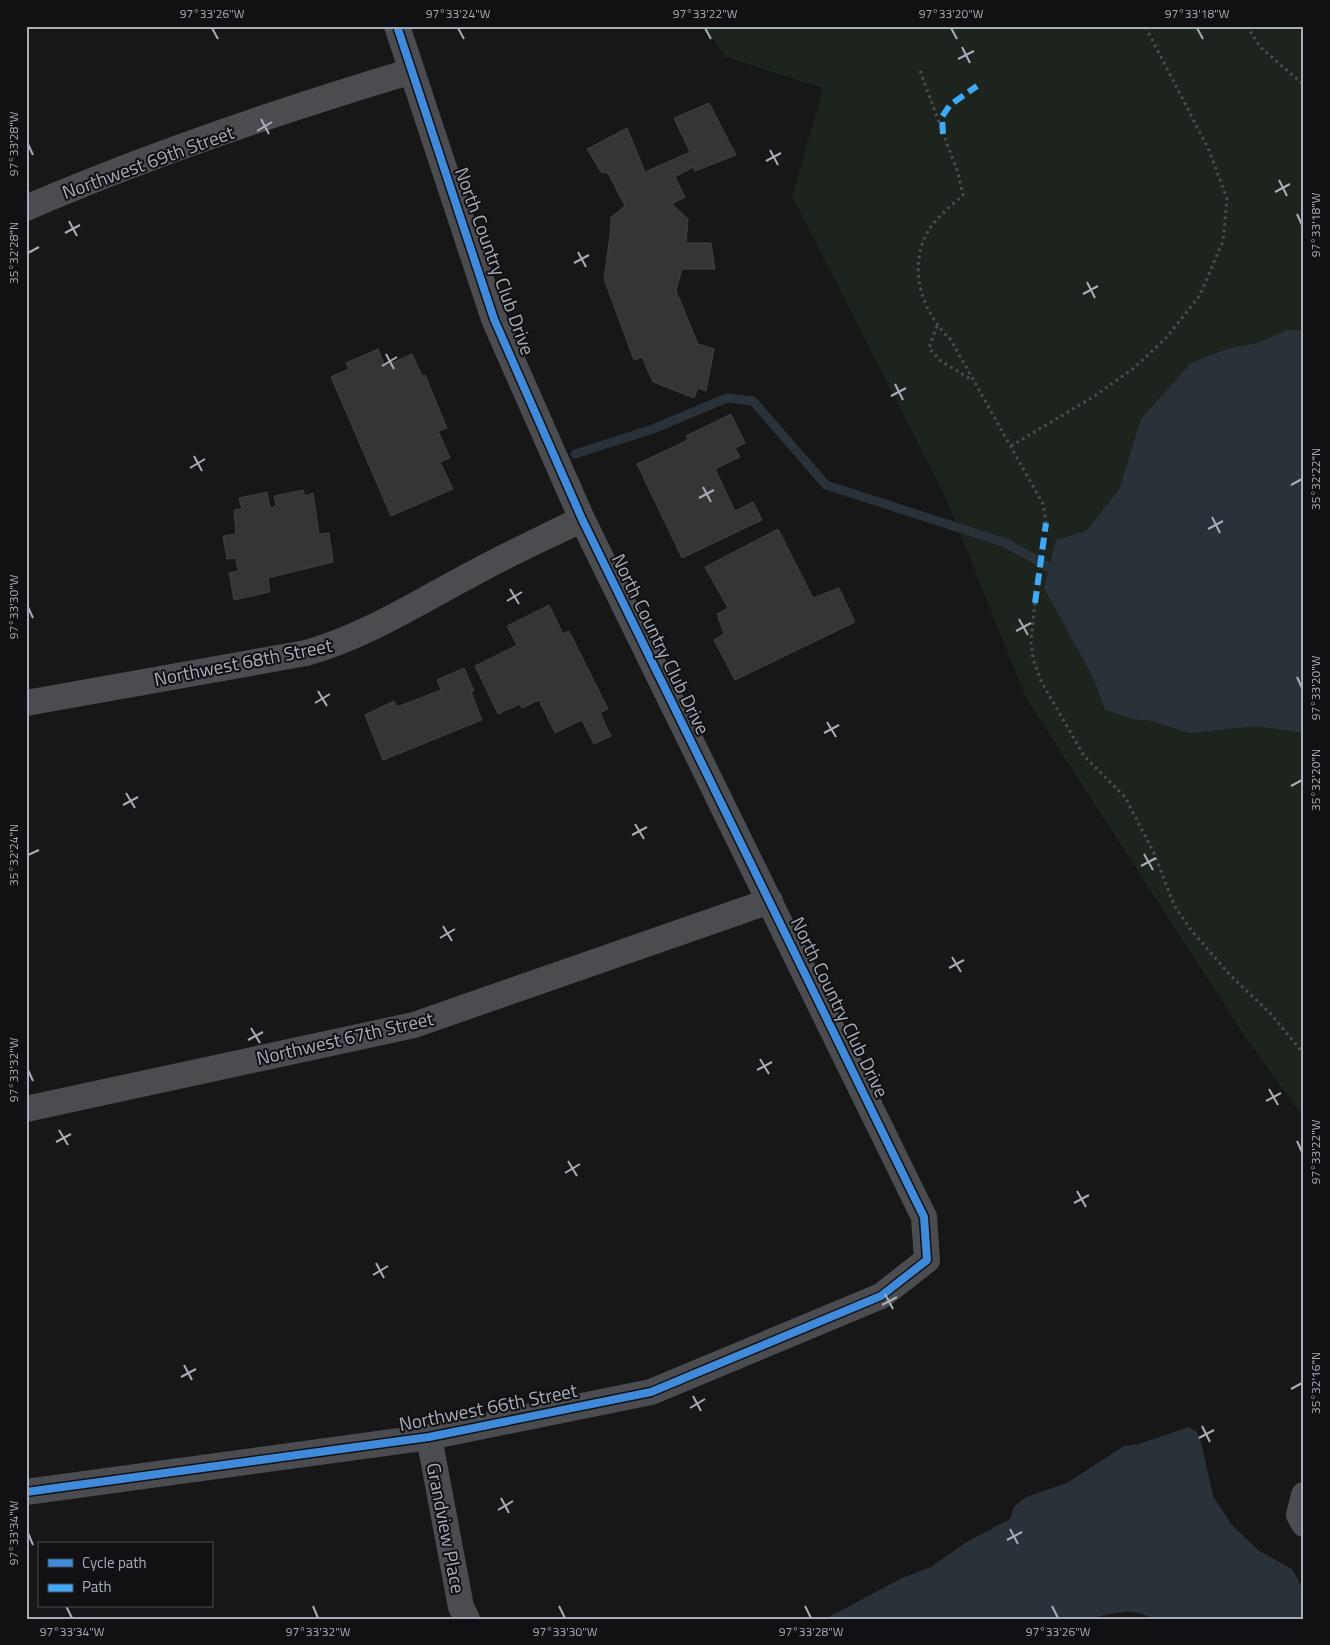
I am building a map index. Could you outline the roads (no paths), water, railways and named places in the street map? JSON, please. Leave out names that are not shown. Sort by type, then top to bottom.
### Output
[{"type":"street","name":"North Country Club Drive","points":[[397,26],[494,319],[582,519],[924,1217],[927,1260]]},
{"type":"street","name":"Northwest 69th Street","points":[[26,208],[77,186],[290,108],[412,71]]},
{"type":"street","name":"Northwest 68th Street","points":[[26,703],[306,653],[340,644],[375,628],[470,574],[582,519]]},
{"type":"street","name":"Northwest 67th Street","points":[[26,1109],[414,1025],[770,901]]},
{"type":"street","name":"Northwest 66th Street","points":[[26,1492],[429,1437],[651,1392],[881,1296],[927,1260]]},
{"type":"street","name":"Grandview Place","points":[[429,1437],[461,1607],[467,1619]]},
{"type":"street","points":[[1304,1495],[1299,1515],[1304,1524]]},
{"type":"waterway","points":[[575,454],[653,429],[727,398],[753,401],[826,485],[1006,543],[1059,573]]}]
